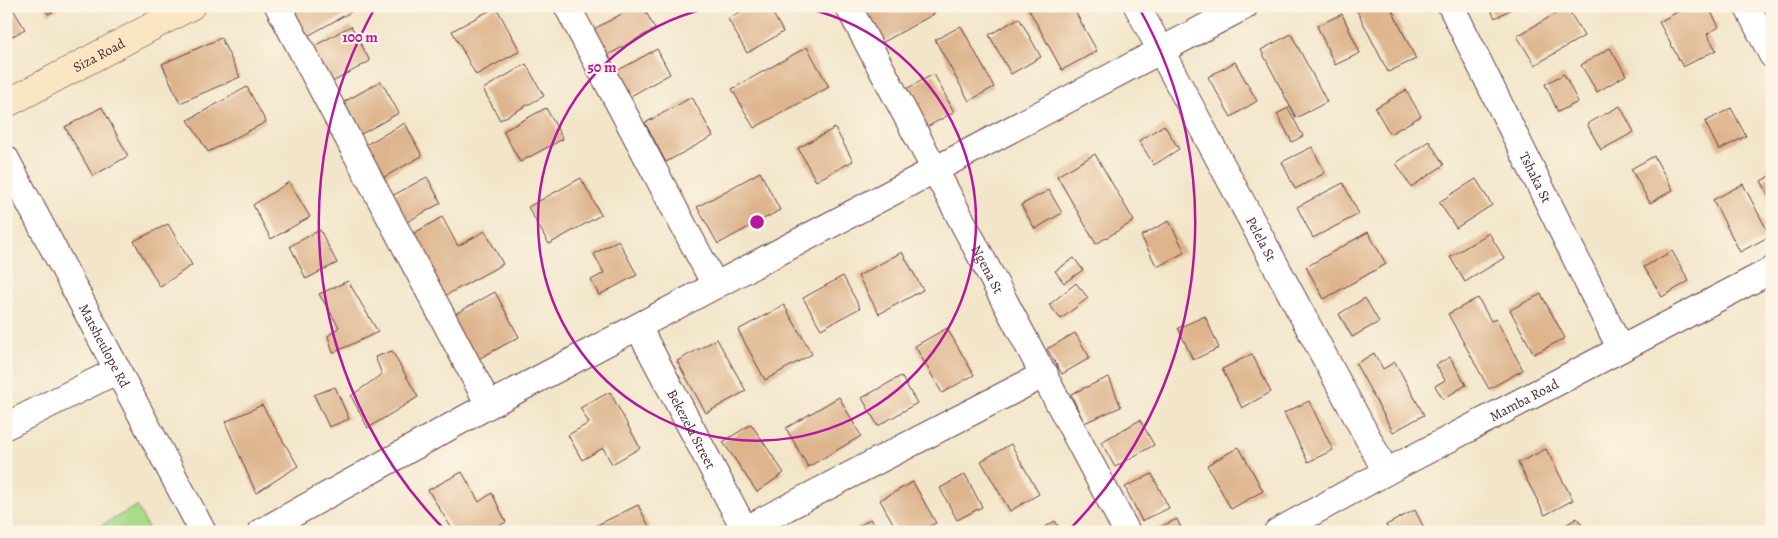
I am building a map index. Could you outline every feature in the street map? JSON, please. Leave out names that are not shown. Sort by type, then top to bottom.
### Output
[{"type":"street","name":"Siza Road","points":[[6,104],[192,6]]},
{"type":"street","points":[[278,6],[489,405]]},
{"type":"street","points":[[567,6],[715,286]]},
{"type":"street","name":"Ngena St","points":[[848,6],[1045,374],[1127,532]]},
{"type":"street","name":"Pelela St","points":[[1137,6],[1386,472]]},
{"type":"street","points":[[260,532],[489,405],[1245,6]]},
{"type":"street","name":"Tshaka St","points":[[1451,6],[1620,348]]},
{"type":"street","points":[[1747,6],[1772,55]]},
{"type":"street","name":"Matsheulope Rd","points":[[6,159],[204,532]]},
{"type":"street","name":"Mamba Road","points":[[1290,529],[1386,472],[1772,270]]},
{"type":"street","name":"Bekezela Street","points":[[638,327],[743,531]]},
{"type":"street","points":[[6,426],[118,370]]},
{"type":"street","points":[[743,531],[1045,374]]},
{"type":"green space","points":[[137,506],[150,532],[89,532]]},
{"type":"building","points":[[6,6],[11,6],[25,29],[6,40]]},
{"type":"building","points":[[45,6],[65,6],[48,14]]},
{"type":"building","points":[[286,6],[354,6],[356,9],[304,38]]},
{"type":"building","points":[[636,6],[643,6],[655,29],[599,60],[585,34]]},
{"type":"building","points":[[750,6],[769,6],[783,32],[747,53],[728,19]]},
{"type":"building","points":[[862,6],[930,6],[934,14],[880,44]]},
{"type":"building","points":[[1027,6],[1072,6],[1097,51],[1062,70]]},
{"type":"building","points":[[1361,6],[1390,6],[1416,59],[1388,72],[1356,9]]},
{"type":"building","points":[[1489,6],[1517,6],[1495,18]]},
{"type":"building","points":[[1688,6],[1708,6],[1719,27],[1707,34],[1716,50],[1683,67],[1659,22]]},
{"type":"building","points":[[496,7],[520,51],[476,75],[452,31]]},
{"type":"building","points":[[1567,7],[1584,36],[1535,65],[1517,36]]},
{"type":"building","points":[[1342,14],[1360,53],[1335,65],[1317,26]]},
{"type":"building","points":[[1019,18],[1041,57],[1011,74],[989,35]]},
{"type":"building","points":[[351,26],[370,61],[327,85],[307,50]]},
{"type":"building","points":[[961,26],[994,87],[969,101],[935,40]]},
{"type":"building","points":[[1291,34],[1327,102],[1296,118],[1261,50]]},
{"type":"building","points":[[221,38],[240,77],[180,103],[162,64]]},
{"type":"building","points":[[807,47],[829,87],[754,128],[732,89]]},
{"type":"building","points":[[1610,48],[1626,75],[1597,92],[1581,65]]},
{"type":"building","points":[[657,49],[670,74],[629,97],[615,72]]},
{"type":"building","points":[[1235,62],[1257,101],[1231,117],[1208,77]]},
{"type":"building","points":[[526,64],[544,96],[500,120],[483,89]]},
{"type":"building","points":[[934,74],[954,112],[925,128],[904,90]]},
{"type":"building","points":[[1564,74],[1578,102],[1558,112],[1545,84]]},
{"type":"building","points":[[381,81],[399,113],[354,138],[337,106]]},
{"type":"building","points":[[247,87],[266,122],[208,152],[188,120]]},
{"type":"building","points":[[1406,90],[1421,116],[1390,134],[1375,108]]},
{"type":"building","points":[[692,97],[713,136],[666,162],[645,123]]},
{"type":"building","points":[[1620,106],[1634,132],[1601,150],[1587,124]]},
{"type":"building","points":[[102,107],[128,156],[93,176],[65,127]]},
{"type":"building","points":[[546,108],[563,139],[520,162],[503,131]]},
{"type":"building","points":[[1288,108],[1303,136],[1292,142],[1277,114]]},
{"type":"building","points":[[1731,108],[1746,136],[1719,150],[1705,122]]},
{"type":"building","points":[[405,123],[422,156],[377,181],[360,148]]},
{"type":"building","points":[[1164,125],[1179,149],[1154,165],[1139,141]]},
{"type":"building","points":[[835,128],[853,161],[816,181],[798,148]]},
{"type":"building","points":[[1429,141],[1444,165],[1411,187],[1396,163]]},
{"type":"building","points":[[1312,147],[1325,173],[1295,189],[1282,162]]},
{"type":"building","points":[[1095,154],[1134,221],[1096,244],[1057,176]]},
{"type":"building","points":[[1654,156],[1673,190],[1650,203],[1631,169]]},
{"type":"building","points":[[760,172],[780,210],[718,244],[697,207]]},
{"type":"building","points":[[1772,175],[1772,201],[1761,181]]},
{"type":"building","points":[[427,177],[441,203],[405,223],[390,197]]},
{"type":"building","points":[[581,178],[601,215],[549,244],[528,207]]},
{"type":"building","points":[[1476,179],[1492,205],[1456,228],[1439,202]]},
{"type":"building","points":[[289,182],[310,217],[271,239],[253,205]]},
{"type":"building","points":[[1343,183],[1359,214],[1313,238],[1297,207]]},
{"type":"building","points":[[1743,184],[1770,236],[1740,252],[1713,200]]},
{"type":"building","points":[[1049,190],[1062,213],[1035,229],[1021,205]]},
{"type":"building","points":[[442,217],[458,246],[485,231],[503,264],[441,298],[409,236]]},
{"type":"building","points":[[1169,221],[1185,252],[1157,267],[1141,236]]},
{"type":"building","points":[[168,224],[192,265],[160,287],[134,241]]},
{"type":"building","points":[[320,230],[337,263],[306,279],[290,246]]},
{"type":"building","points":[[1368,232],[1386,264],[1324,299],[1306,267]]},
{"type":"building","points":[[1489,233],[1504,258],[1465,282],[1450,257]]},
{"type":"building","points":[[618,240],[637,275],[599,295],[591,280],[604,273],[594,254]]},
{"type":"building","points":[[1672,251],[1689,281],[1662,297],[1644,267]]},
{"type":"building","points":[[902,252],[923,290],[879,314],[858,276]]},
{"type":"building","points":[[1074,258],[1083,270],[1064,283],[1055,271]]},
{"type":"building","points":[[843,276],[860,308],[821,329],[803,298]]},
{"type":"building","points":[[348,281],[378,332],[333,353],[328,336],[339,327],[319,294]]},
{"type":"building","points":[[1076,283],[1088,298],[1061,319],[1049,305]]},
{"type":"building","points":[[495,292],[519,337],[471,363],[446,319]]},
{"type":"building","points":[[1541,294],[1565,338],[1534,354],[1510,310]]},
{"type":"building","points":[[1365,298],[1379,322],[1352,337],[1339,314]]},
{"type":"building","points":[[1478,298],[1491,321],[1496,319],[1523,370],[1489,389],[1448,314]]},
{"type":"building","points":[[784,305],[812,354],[765,380],[738,330]]},
{"type":"building","points":[[1205,316],[1219,348],[1193,360],[1178,328]]},
{"type":"building","points":[[947,328],[974,375],[942,393],[915,346]]},
{"type":"building","points":[[1075,333],[1090,358],[1062,374],[1047,349]]},
{"type":"building","points":[[717,339],[746,391],[706,413],[677,361]]},
{"type":"building","points":[[392,351],[418,397],[368,428],[351,396],[382,374],[375,357]]},
{"type":"building","points":[[1374,353],[1383,369],[1395,362],[1424,415],[1393,432],[1356,364]]},
{"type":"building","points":[[1252,354],[1271,392],[1242,408],[1222,369]]},
{"type":"building","points":[[1450,357],[1466,385],[1443,399],[1435,386],[1445,380],[1436,365]]},
{"type":"building","points":[[901,376],[917,403],[878,426],[862,398]]},
{"type":"building","points":[[1109,377],[1121,407],[1084,423],[1071,394]]},
{"type":"building","points":[[335,387],[349,419],[329,427],[314,395]]},
{"type":"building","points":[[610,392],[640,448],[612,464],[603,448],[582,460],[568,435],[589,423],[580,408]]},
{"type":"building","points":[[839,397],[861,436],[808,467],[786,428]]},
{"type":"building","points":[[1309,401],[1333,450],[1308,462],[1284,413]]},
{"type":"building","points":[[262,405],[298,466],[256,493],[225,422]]},
{"type":"building","points":[[1140,420],[1154,445],[1115,467],[1101,442]]},
{"type":"building","points":[[751,424],[784,473],[757,492],[723,442]]},
{"type":"building","points":[[1011,444],[1039,494],[1010,511],[981,461]]},
{"type":"building","points":[[1239,447],[1263,491],[1231,509],[1207,465]]},
{"type":"building","points":[[1546,449],[1573,500],[1545,515],[1518,463]]},
{"type":"building","points":[[462,472],[479,502],[492,493],[506,522],[489,532],[454,532],[428,490]]},
{"type":"building","points":[[965,474],[982,507],[957,520],[940,488]]},
{"type":"building","points":[[1152,474],[1169,508],[1142,521],[1125,487]]},
{"type":"building","points":[[913,482],[936,523],[919,532],[898,532],[880,500]]},
{"type":"building","points":[[638,505],[652,532],[583,532]]},
{"type":"building","points":[[1415,510],[1426,532],[1389,532],[1386,525]]},
{"type":"building","points":[[1577,518],[1586,532],[1555,532]]},
{"type":"building","points":[[870,519],[878,532],[850,532]]},
{"type":"building","points":[[1177,519],[1183,532],[1150,532]]},
{"type":"building","points":[[1055,521],[1061,532],[1037,532]]}]
